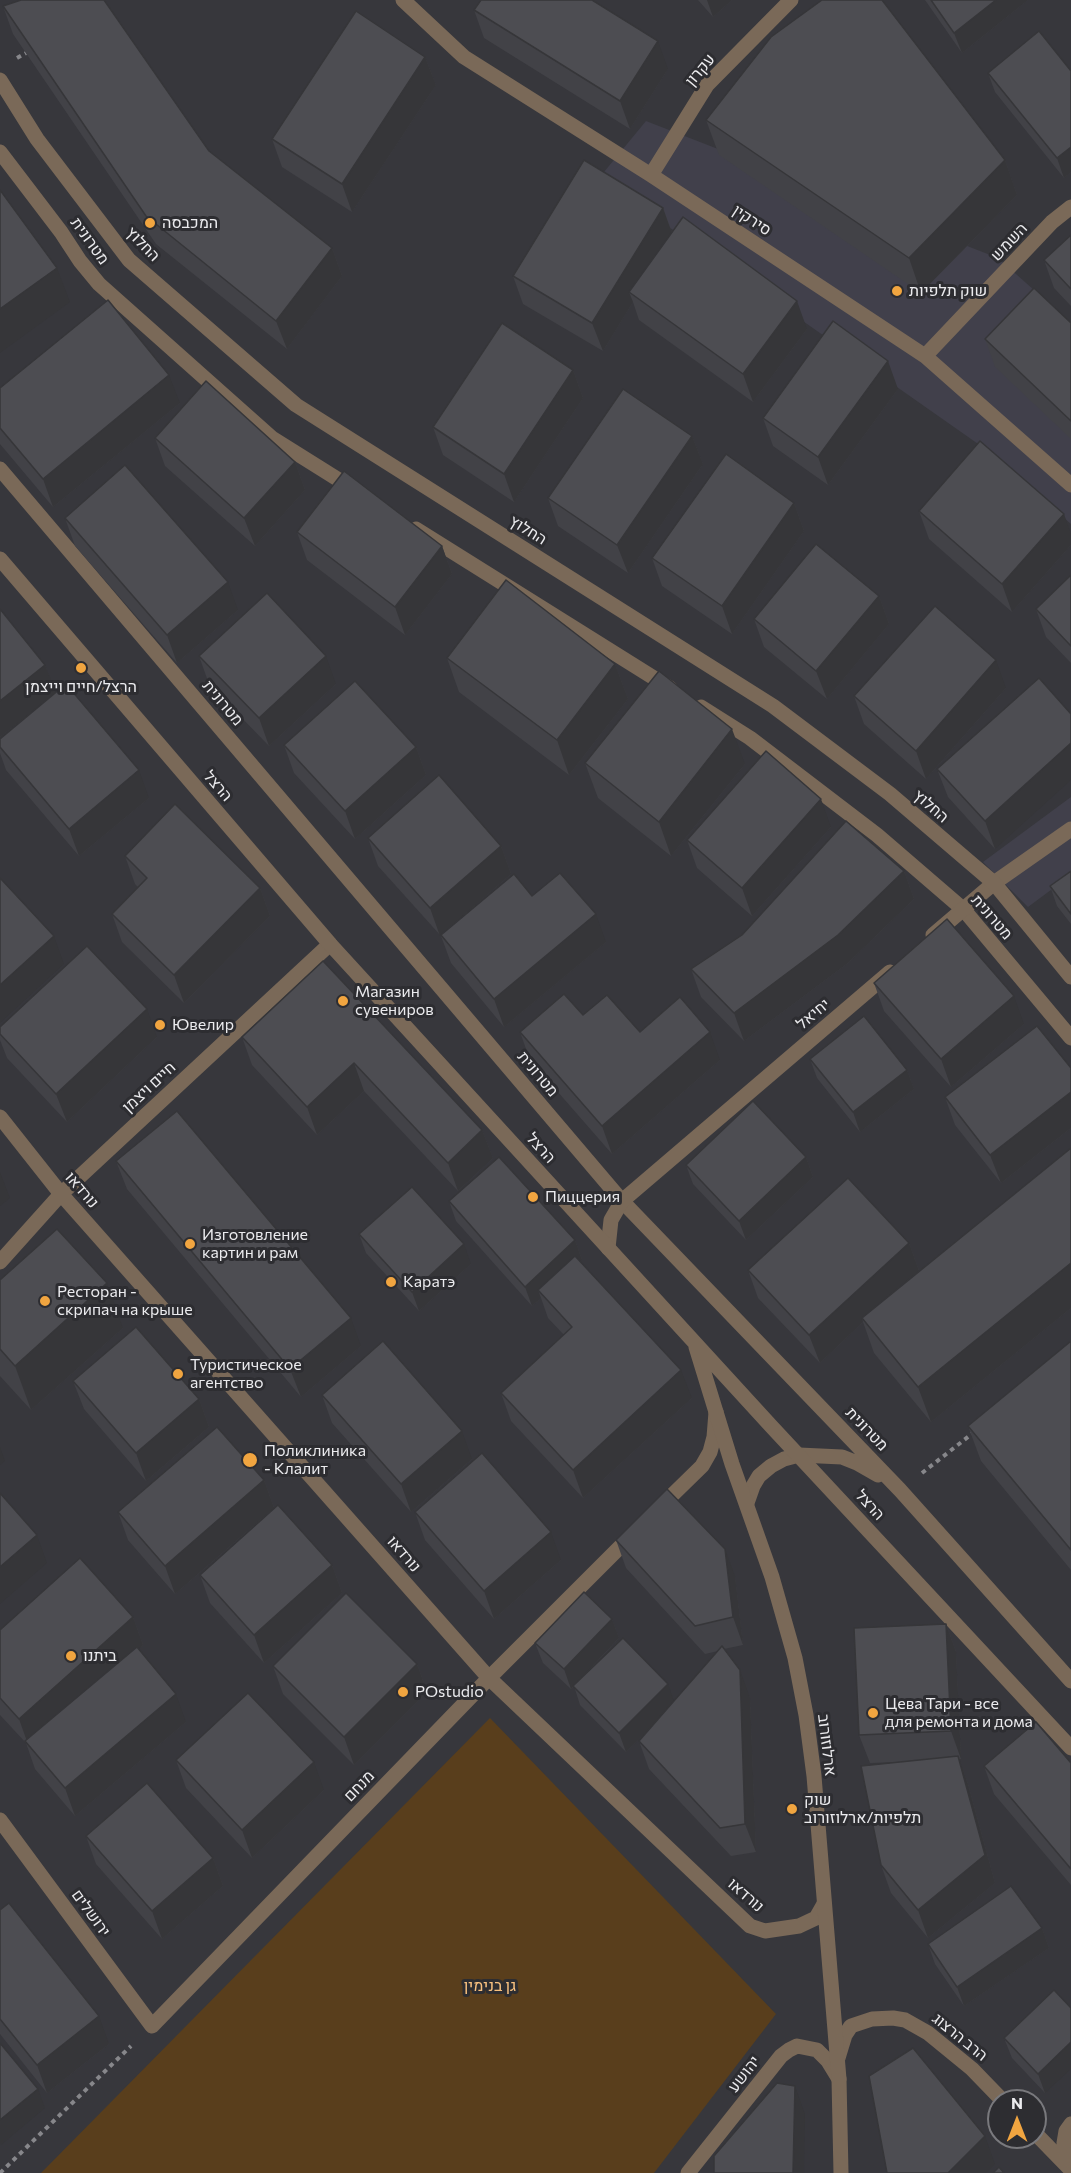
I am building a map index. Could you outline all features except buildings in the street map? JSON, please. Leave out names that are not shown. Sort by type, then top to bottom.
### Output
[{"type":"street","name":"סירקין","points":[[403,0],[464,57],[651,175],[926,356],[1071,485]]},
{"type":"street","name":"עקרון","points":[[651,175],[707,86],[791,0]]},
{"type":"street","name":"החלוץ","points":[[0,80],[37,139],[129,260],[297,405],[773,706],[890,794],[994,883],[1071,978]]},
{"type":"street","name":"מטרונית","points":[[0,152],[99,284],[272,438],[364,496]]},
{"type":"street","name":"השמש","points":[[926,356],[1052,222],[1071,207]]},
{"type":"street","name":"מטרונית","points":[[0,469],[622,1201],[900,1490],[1071,1681]]},
{"type":"street","name":"מטרונית","points":[[404,521],[750,738],[877,835],[964,909],[1071,1038]]},
{"type":"street","name":"הרצל","points":[[0,559],[330,944],[1071,1748]]},
{"type":"street","points":[[921,946],[994,883],[1071,829]]},
{"type":"street","name":"חיים ויצמן","points":[[0,1262],[61,1194],[330,944]]},
{"type":"street","name":"יחיאל","points":[[608,1248],[611,1220],[622,1201],[903,961]]},
{"type":"street","name":"נורדאו","points":[[0,1117],[61,1194],[489,1678],[750,1926],[765,1931],[799,1926],[816,1918],[824,1904]]},
{"type":"street","name":"ארלוזורוב","points":[[692,1339],[700,1356],[732,1464],[772,1577],[795,1658],[814,1776],[839,2079],[841,2173]]},
{"type":"street","name":"מנחם","points":[[152,2026],[489,1678],[702,1466],[710,1452],[714,1437],[716,1409]]},
{"type":"street","points":[[747,1503],[759,1476],[783,1459],[799,1455],[842,1457],[866,1468],[900,1490]]},
{"type":"street","name":"ירושלים","points":[[0,1820],[152,2026]]},
{"type":"street","name":"הרב הרצוג","points":[[837,2061],[845,2035],[851,2026],[872,2019],[905,2020],[937,2040],[992,2089]]},
{"type":"street","name":"יהושע","points":[[688,2173],[781,2056],[789,2050],[798,2046],[817,2050],[828,2061],[839,2079]]},
{"type":"street","points":[[1070,2169],[1064,2143],[1066,2131],[1071,2124]]},
{"type":"street","points":[[1047,2145],[1070,2169]]},
{"type":"path","points":[[900,1490],[976,1431]]},
{"type":"path","points":[[0,2173],[152,2026]]},
{"type":"shaded area","name":"שוק תלפיות","points":[[646,121],[998,258],[1071,323],[1071,524],[981,446],[599,178]]},
{"type":"shaded area","points":[[1071,797],[1071,875],[1028,907],[983,862]]},
{"type":"green space","name":"גן בנימין","points":[[490,1718],[776,2014],[654,2173],[41,2173]]},
{"type":"place","name":"המכבסה","points":[[150,223]]},
{"type":"place","name":"שוק תלפיות","points":[[897,291]]},
{"type":"place","name":"הרצל/חיים וייצמן","points":[[81,668]]},
{"type":"place","name":"Магазин сувениров","points":[[343,1001]]},
{"type":"place","name":"Ювелир","points":[[160,1025]]},
{"type":"place","name":"Пиццерия","points":[[533,1197]]},
{"type":"place","name":"Изготовление картин и рам","points":[[190,1244]]},
{"type":"place","name":"Каратэ","points":[[391,1282]]},
{"type":"place","name":"Ресторан - скрипач на крыше","points":[[45,1301]]},
{"type":"place","name":"Туристическое агентство","points":[[178,1374]]},
{"type":"place","name":"Поликлиника - Клалит","points":[[250,1460]]},
{"type":"place","name":"ביתנו","points":[[71,1656]]},
{"type":"place","name":"POstudio","points":[[403,1692]]},
{"type":"place","name":"Цева Тари - все для ремонта и дома","points":[[873,1713]]},
{"type":"place","name":"שוק תלפיות/ארלוזורוב","points":[[792,1809]]}]
